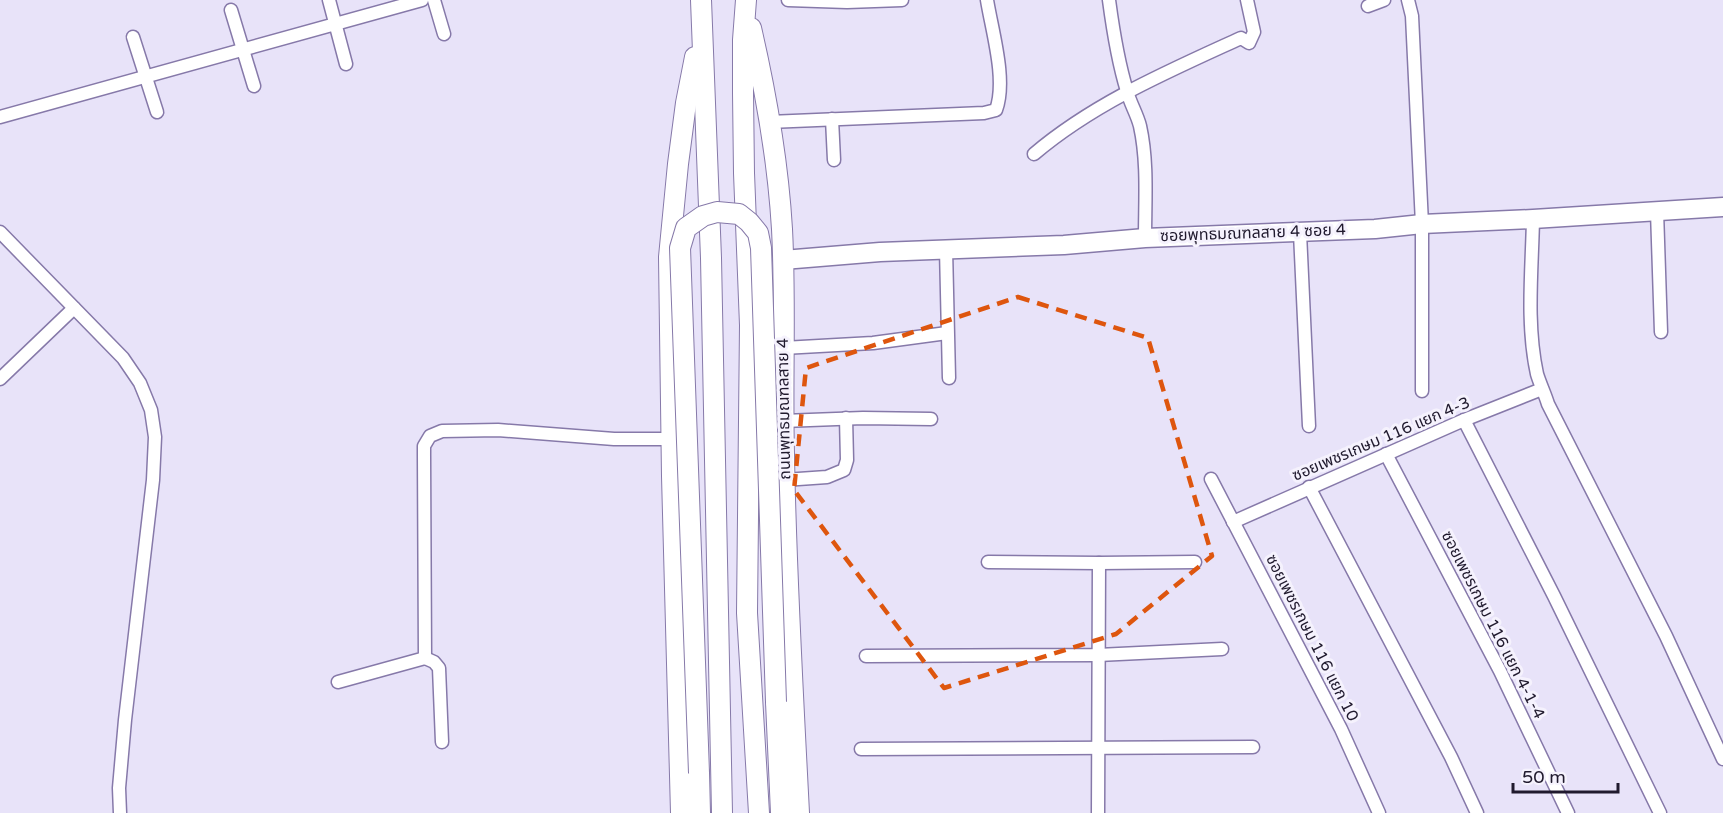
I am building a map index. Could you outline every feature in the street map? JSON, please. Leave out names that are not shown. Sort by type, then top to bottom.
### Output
[{"type":"main road","points":[[701,0],[711,246],[722,813]]},
{"type":"main road","name":"ถนนพุทธมณฑลสาย 4","points":[[746,4],[758,59],[777,173],[783,260],[784,480],[799,813]]},
{"type":"main road","name":"ถนนพุทธมณฑลสาย 4","points":[[746,4],[743,93],[750,325],[747,613],[759,813]]},
{"type":"main road","points":[[681,813],[669,257],[686,104],[701,27]]},
{"type":"main road","points":[[700,813],[680,249],[686,228],[703,216],[717,212],[739,213],[758,233],[761,249],[781,813]]},
{"type":"street","points":[[329,0],[346,64]]},
{"type":"street","points":[[0,117],[422,0]]},
{"type":"street","points":[[434,0],[444,34]]},
{"type":"street","points":[[788,0],[847,2],[902,0]]},
{"type":"street","points":[[769,122],[996,110],[1000,101],[999,67],[987,0]]},
{"type":"street","points":[[1109,0],[1114,37],[1127,92],[1135,110],[1142,138],[1146,174],[1145,238]]},
{"type":"street","points":[[1034,154],[1055,136],[1127,92],[1241,38],[1249,43],[1254,32],[1247,0]]},
{"type":"street","points":[[1368,6],[1384,0]]},
{"type":"street","points":[[1408,0],[1412,16],[1422,224],[1422,391]]},
{"type":"street","points":[[231,10],[254,86]]},
{"type":"street","points":[[133,38],[157,112]]},
{"type":"street","points":[[832,119],[834,160]]},
{"type":"street","name":"ซอยพุทธมณฑลสาย 4 ซอย 4","points":[[783,260],[946,249],[1064,245],[1145,238],[1375,229],[1422,224],[1723,207]]},
{"type":"street","points":[[1657,211],[1661,332]]},
{"type":"street","points":[[1533,219],[1531,299],[1533,339],[1542,389],[1548,405],[1666,636],[1723,759]]},
{"type":"street","points":[[0,232],[123,358],[140,383],[151,410],[154,437],[153,480],[125,720],[119,788],[120,813]]},
{"type":"street","points":[[1300,233],[1309,426]]},
{"type":"street","points":[[946,249],[948,378]]},
{"type":"street","points":[[0,379],[74,308]]},
{"type":"street","points":[[783,348],[873,343],[947,333]]},
{"type":"street","name":"ซอยเพชรเกษม 116 แยก 4-3","points":[[1233,522],[1464,420],[1542,389]]},
{"type":"street","points":[[783,421],[846,418],[931,419]]},
{"type":"street","points":[[784,480],[827,477],[844,470],[847,460],[846,418]]},
{"type":"street","points":[[1464,420],[1554,596],[1660,813]]},
{"type":"street","points":[[425,658],[424,446],[430,436],[442,431],[498,430],[614,438],[672,439]]},
{"type":"street","name":"ซอยเพชรเกษม 116 แยก 4-1-4","points":[[1386,454],[1495,661],[1568,813]]},
{"type":"street","name":"ซอยเพชรเกษม 116 แยก 10","points":[[1211,479],[1341,729],[1379,813]]},
{"type":"street","points":[[1309,487],[1451,757],[1477,813]]},
{"type":"street","points":[[988,562],[1195,562]]},
{"type":"street","points":[[1098,813],[1099,563]]},
{"type":"street","points":[[866,656],[1098,655],[1222,649]]},
{"type":"street","points":[[338,682],[425,658],[434,662],[439,668],[442,742]]},
{"type":"street","points":[[861,749],[1253,747]]},
{"type":"highlighted area","points":[[1018,297],[1148,338],[1212,556],[1116,634],[944,688],[794,490],[806,368]]}]
